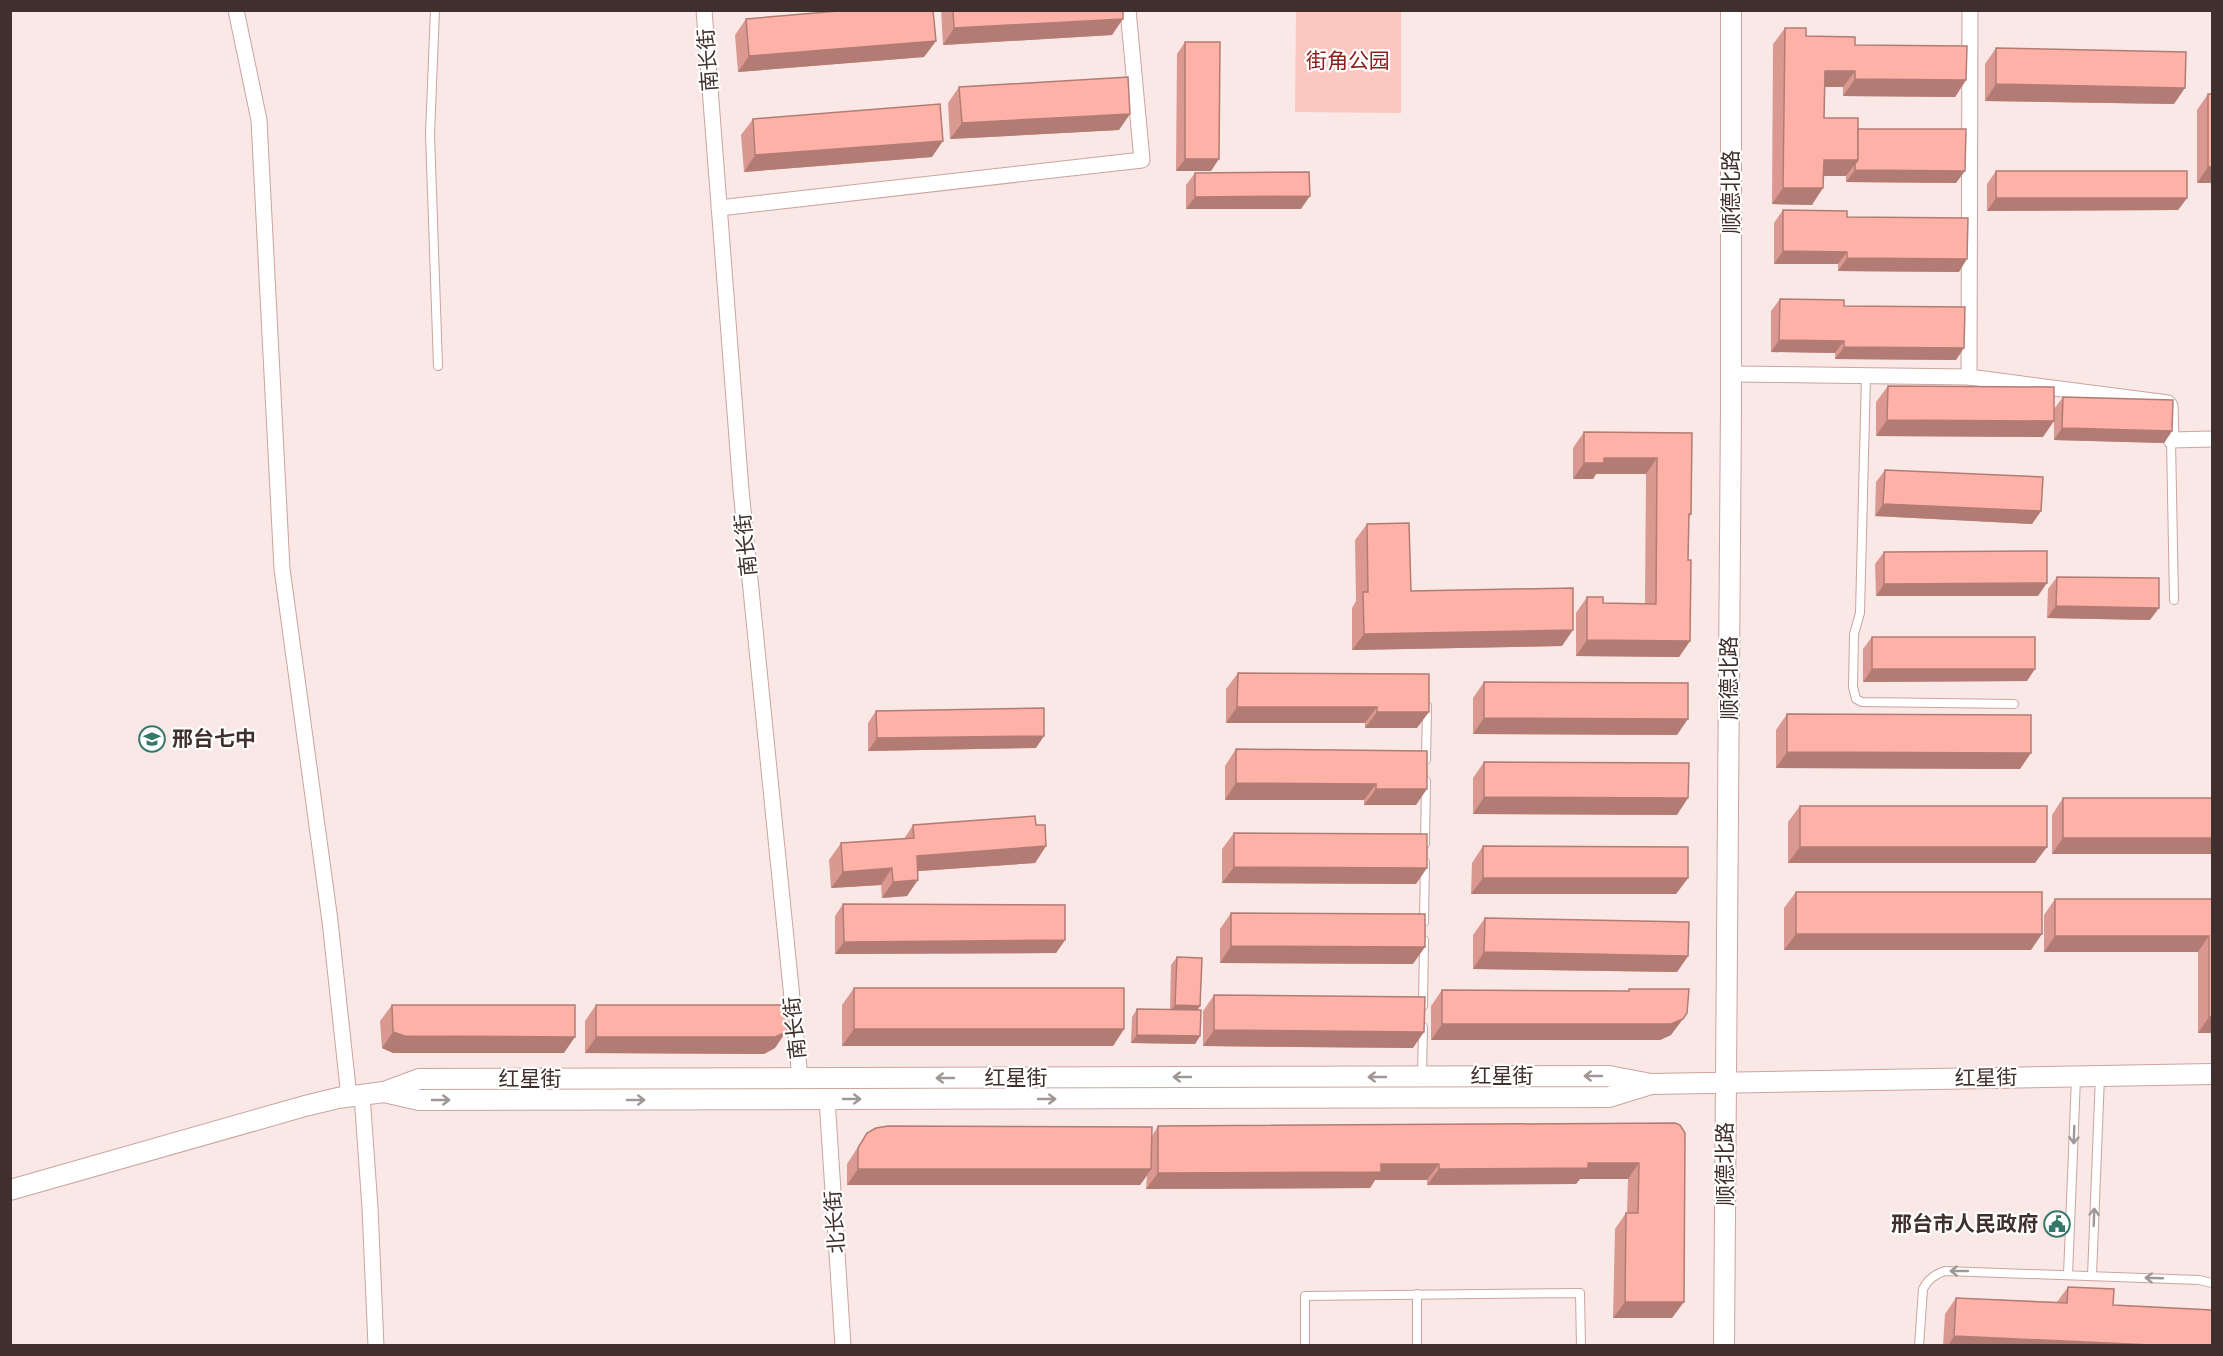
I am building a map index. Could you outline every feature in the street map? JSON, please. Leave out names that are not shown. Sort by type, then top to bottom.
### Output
[{"type":"street","points":[[236,10],[258,120],[282,569],[370,1208],[376,1346]]},
{"type":"street","name":"南长街","points":[[704,10],[741,490],[800,1078]]},
{"type":"street","points":[[719,208],[1142,160],[1128,10]]},
{"type":"street","name":"顺德北路","points":[[1724,1346],[1731,374],[1731,10]]},
{"type":"street","points":[[1969,377],[1970,10]]},
{"type":"street","points":[[1731,374],[1969,377],[2168,403],[2171,440],[2212,439]]},
{"type":"street","name":"红星街","points":[[10,1190],[305,1106],[384,1092],[419,1079],[1609,1076],[1651,1084],[2212,1074]]},
{"type":"street","name":"红星街","points":[[384,1092],[419,1100],[1609,1097],[1651,1084]]},
{"type":"street","name":"北长街","points":[[827,1099],[843,1346]]},
{"type":"lane","points":[[435,10],[430,134],[438,366]]},
{"type":"lane","points":[[1866,376],[1860,613],[1854,634],[1852,687],[1856,699],[1862,702],[2014,704]]},
{"type":"lane","points":[[2171,440],[2174,600]]},
{"type":"lane","points":[[1422,1076],[1427,700]]},
{"type":"lane","points":[[2068,1275],[2076,1076]]},
{"type":"lane","points":[[2092,1276],[2100,1076]]},
{"type":"lane","points":[[1919,1346],[1923,1289],[1936,1274],[1945,1271],[2199,1280],[2212,1283]]},
{"type":"lane","points":[[1305,1346],[1305,1296],[1580,1293],[1581,1346]]},
{"type":"lane","points":[[1417,1294],[1417,1346]]},
{"type":"green space","name":"街角公园","points":[[1296,11],[1401,11],[1401,113],[1295,112]]},
{"type":"building","points":[[850,10],[933,10],[936,41],[749,56],[746,19]]},
{"type":"building","points":[[953,10],[1123,10],[1123,19],[954,28]]},
{"type":"building","points":[[1785,28],[1806,28],[1806,36],[1855,37],[1855,45],[1967,46],[1966,80],[1855,79],[1855,71],[1825,71],[1824,118],[1858,118],[1858,160],[1824,160],[1823,188],[1783,188]]},
{"type":"building","points":[[1185,42],[1220,42],[1219,159],[1185,159]]},
{"type":"building","points":[[1996,48],[2186,52],[2185,88],[1996,84]]},
{"type":"building","points":[[1128,77],[1130,114],[962,123],[959,87]]},
{"type":"building","points":[[2208,94],[2212,94],[2212,167],[2208,167]]},
{"type":"building","points":[[940,104],[943,141],[755,155],[753,119]]},
{"type":"building","points":[[1858,129],[1966,129],[1965,171],[1855,170],[1858,160]]},
{"type":"building","points":[[1996,171],[2187,171],[2187,198],[1996,198]]},
{"type":"building","points":[[1309,172],[1310,196],[1195,197],[1195,173]]},
{"type":"building","points":[[1783,210],[1847,211],[1847,217],[1968,218],[1967,259],[1847,258],[1847,252],[1783,251]]},
{"type":"building","points":[[1780,299],[1844,300],[1844,306],[1965,307],[1964,348],[1844,347],[1844,341],[1779,340]]},
{"type":"building","points":[[1888,386],[2054,387],[2054,421],[1887,420]]},
{"type":"building","points":[[2063,397],[2173,400],[2172,431],[2062,428]]},
{"type":"building","points":[[1584,432],[1692,433],[1688,560],[1691,560],[1690,641],[1587,640],[1587,597],[1603,597],[1603,603],[1656,604],[1657,458],[1604,458],[1604,463],[1584,463]]},
{"type":"building","points":[[1885,470],[2043,477],[2041,511],[1883,504]]},
{"type":"building","points":[[1409,523],[1411,591],[1573,588],[1573,630],[1364,634],[1363,592],[1368,592],[1367,524]]},
{"type":"building","points":[[2047,551],[2047,583],[1884,584],[1884,552]]},
{"type":"building","points":[[2057,577],[2159,578],[2159,608],[2056,606]]},
{"type":"building","points":[[1872,637],[2035,637],[2035,669],[1872,669]]},
{"type":"building","points":[[1238,673],[1429,674],[1429,712],[1377,712],[1377,707],[1237,707]]},
{"type":"building","points":[[1484,682],[1688,683],[1688,719],[1484,718]]},
{"type":"building","points":[[1044,708],[1044,736],[877,738],[876,711]]},
{"type":"building","points":[[1787,714],[2031,715],[2031,753],[1787,752]]},
{"type":"building","points":[[1236,749],[1427,751],[1427,789],[1376,789],[1376,784],[1236,783]]},
{"type":"building","points":[[1484,762],[1689,763],[1688,798],[1484,797]]},
{"type":"building","points":[[2063,798],[2212,798],[2212,838],[2063,838]]},
{"type":"building","points":[[1800,806],[2047,806],[2047,847],[1800,847]]},
{"type":"building","points":[[1035,816],[1036,825],[1045,825],[1046,846],[917,856],[918,880],[893,882],[892,868],[843,872],[841,843],[914,838],[913,825]]},
{"type":"building","points":[[1234,833],[1427,834],[1427,868],[1234,867]]},
{"type":"building","points":[[1483,846],[1688,847],[1688,878],[1483,878]]},
{"type":"building","points":[[1796,892],[2042,892],[2042,934],[1796,934]]},
{"type":"building","points":[[2055,899],[2212,899],[2212,1017],[2209,1017],[2209,936],[2055,936]]},
{"type":"building","points":[[843,904],[1065,905],[1065,940],[844,942]]},
{"type":"building","points":[[1231,913],[1425,914],[1425,947],[1231,946]]},
{"type":"building","points":[[1485,918],[1689,922],[1688,956],[1484,952]]},
{"type":"building","points":[[1177,957],[1202,958],[1200,1006],[1175,1005]]},
{"type":"building","points":[[854,988],[1124,988],[1124,1029],[854,1029]]},
{"type":"building","points":[[1629,989],[1689,989],[1687,1013],[1683,1019],[1671,1024],[1442,1024],[1442,990],[1629,991]]},
{"type":"building","points":[[1214,995],[1425,997],[1424,1032],[1214,1030]]},
{"type":"building","points":[[392,1005],[575,1005],[575,1037],[405,1036],[393,1032]]},
{"type":"building","points":[[596,1005],[791,1005],[790,1025],[786,1032],[775,1037],[596,1037]]},
{"type":"building","points":[[1137,1009],[1201,1010],[1200,1036],[1137,1035]]},
{"type":"building","points":[[1675,1123],[1680,1125],[1685,1133],[1684,1302],[1625,1302],[1626,1213],[1638,1213],[1639,1163],[1588,1163],[1588,1168],[1439,1169],[1439,1164],[1381,1164],[1381,1172],[1158,1173],[1158,1126]]},
{"type":"building","points":[[888,1126],[1152,1127],[1151,1169],[858,1169],[858,1148],[867,1133],[876,1128]]},
{"type":"building","points":[[2068,1287],[2114,1289],[2113,1305],[2212,1310],[2212,1346],[1954,1336],[1956,1298],[2067,1303]]},
{"type":"place","name":"邢台七中","points":[[152,739]]},
{"type":"place","name":"邢台市人民政府","points":[[2057,1224]]}]
